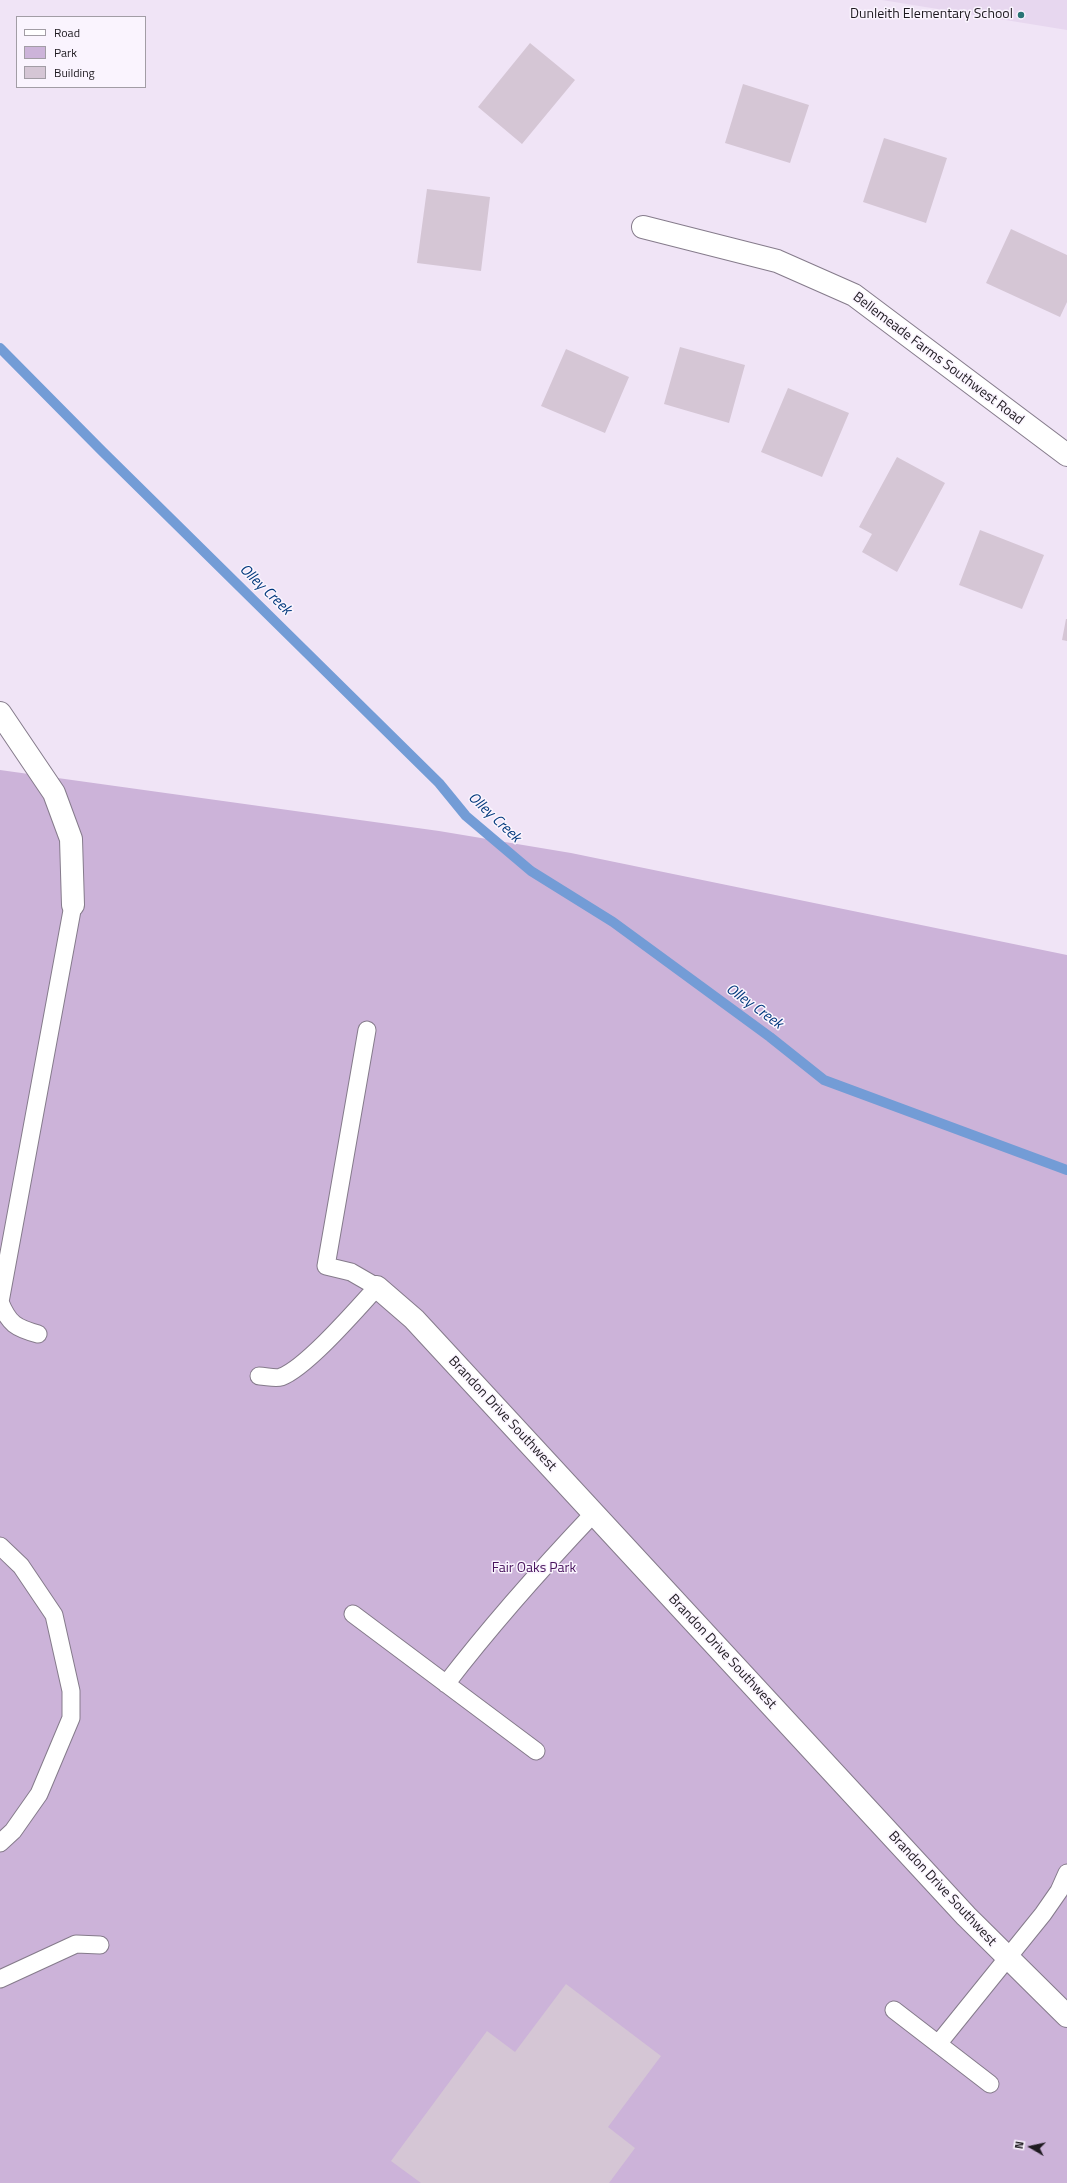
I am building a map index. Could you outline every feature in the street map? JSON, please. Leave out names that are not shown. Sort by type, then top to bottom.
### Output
[{"type":"street","name":"Bellemeade Farms Southwest Road","points":[[642,227],[777,261],[854,295],[1067,455]]},
{"type":"street","points":[[0,713],[54,793],[71,839],[73,905]]},
{"type":"street","name":"Brandon Drive Southwest","points":[[377,1287],[414,1319],[1007,1959],[1067,2016]]},
{"type":"lane","points":[[38,1334],[18,1328],[6,1317],[0,1302],[73,905]]},
{"type":"lane","points":[[259,1376],[279,1378],[292,1372],[344,1323],[377,1287],[351,1272],[326,1266],[367,1030]]},
{"type":"lane","points":[[446,1684],[466,1658],[554,1556],[594,1513]]},
{"type":"lane","points":[[0,1546],[21,1566],[54,1615],[71,1691],[71,1718],[39,1794],[13,1831],[0,1843]]},
{"type":"lane","points":[[352,1614],[536,1751]]},
{"type":"lane","points":[[938,2044],[1007,1959],[1059,1891],[1067,1873]]},
{"type":"lane","points":[[0,1979],[76,1944],[100,1945]]},
{"type":"lane","points":[[894,2010],[990,2084]]},
{"type":"shaded area","name":"Dunleith Elementary School","points":[[882,0],[1067,0],[1067,30]]},
{"type":"green space","name":"Fair Oaks Park","points":[[0,770],[439,831],[571,853],[1067,955],[1067,2183],[0,2183]]},
{"type":"building","points":[[530,43],[575,80],[522,144],[478,107]]},
{"type":"building","points":[[743,84],[809,105],[790,163],[725,143]]},
{"type":"building","points":[[884,138],[947,158],[926,223],[863,202]]},
{"type":"building","points":[[427,189],[490,197],[481,271],[417,263]]},
{"type":"building","points":[[1011,229],[1067,255],[1067,302],[1060,317],[986,283]]},
{"type":"building","points":[[680,347],[745,365],[729,423],[664,404]]},
{"type":"building","points":[[566,349],[629,377],[605,433],[541,406]]},
{"type":"building","points":[[788,388],[849,413],[822,477],[761,452]]},
{"type":"building","points":[[897,457],[945,483],[897,572],[862,552],[872,534],[859,527]]},
{"type":"building","points":[[980,530],[1044,555],[1022,609],[959,585]]},
{"type":"building","points":[[1067,619],[1067,641],[1062,640]]},
{"type":"building","points":[[566,1984],[661,2056],[608,2127],[635,2148],[609,2183],[421,2183],[391,2161],[487,2031],[515,2052]]},
{"type":"waterway","name":"Olley Creek","points":[[0,348],[102,451],[439,783],[466,816],[531,871],[613,922],[770,1037],[824,1080],[1067,1170]]},
{"type":"place","name":"Dunleith Elementary School","points":[[1021,15]]}]
